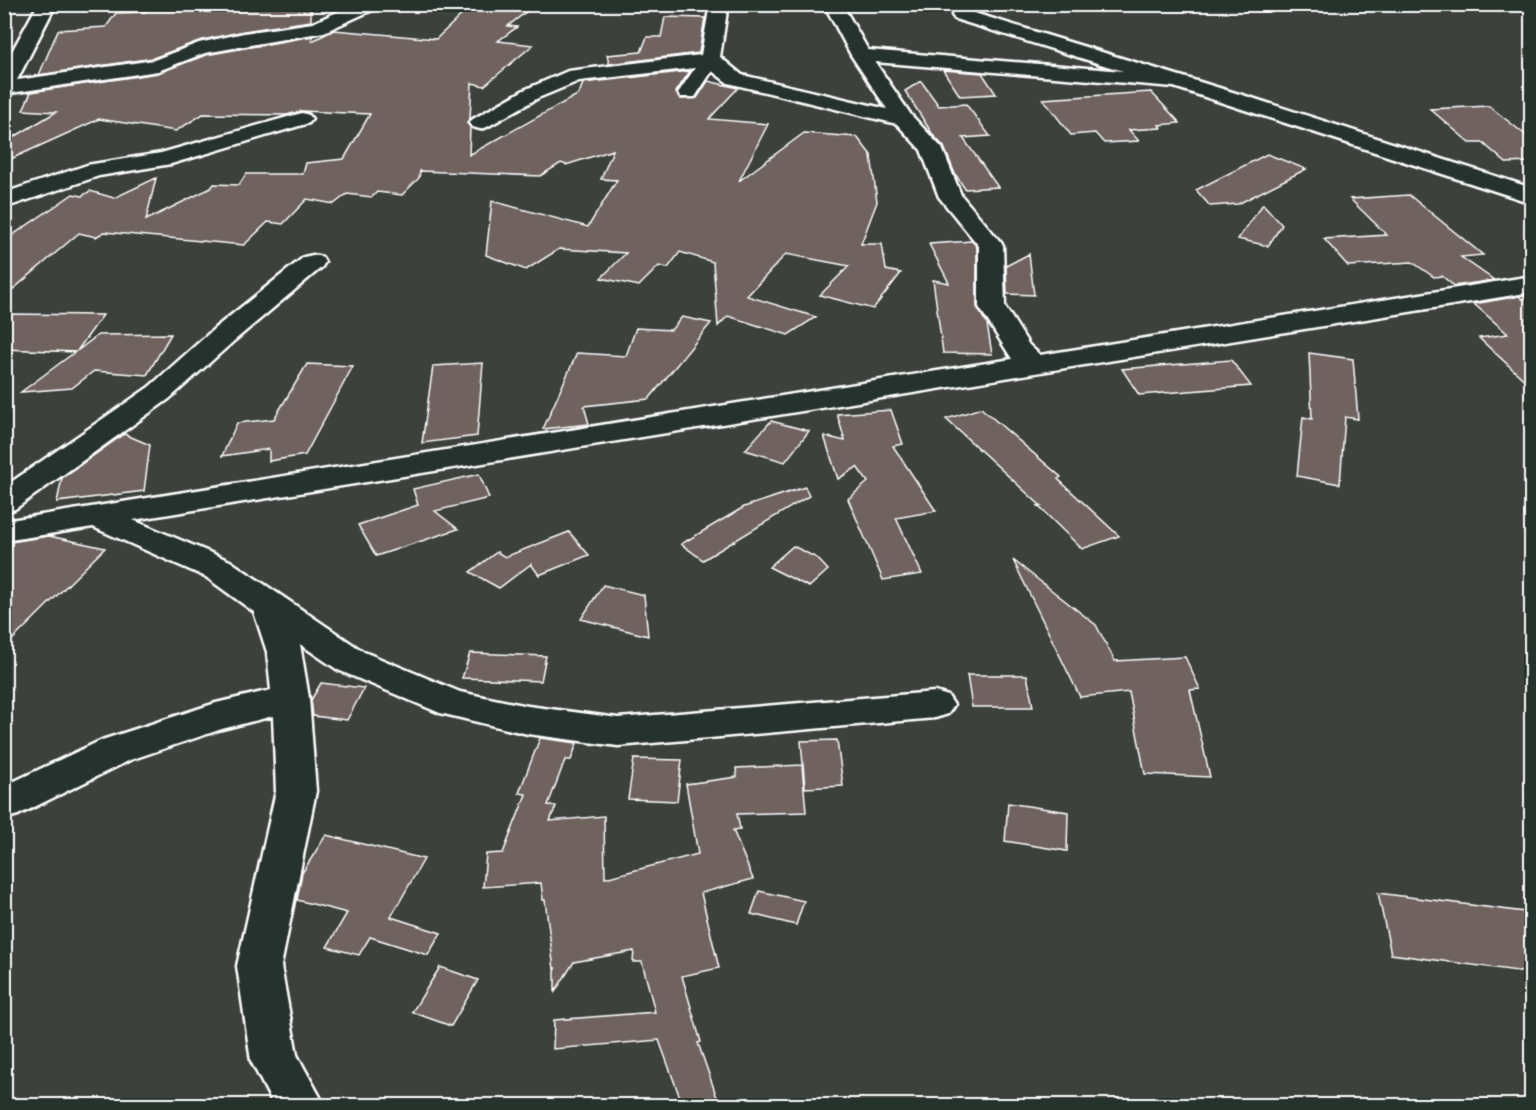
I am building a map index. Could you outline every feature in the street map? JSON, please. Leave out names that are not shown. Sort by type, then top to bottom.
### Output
[{"type":"street","points":[[4,87],[46,4]]},
{"type":"street","points":[[4,87],[158,64],[199,49],[244,39],[317,28],[371,4]]},
{"type":"street","points":[[688,93],[710,59],[718,4]]},
{"type":"street","points":[[833,4],[861,55],[904,119],[931,148],[951,197],[992,245],[992,308],[1018,350],[1035,365]]},
{"type":"street","points":[[964,4],[961,15],[1532,196]]},
{"type":"street","points":[[861,55],[1173,81]]},
{"type":"street","points":[[480,123],[531,94],[575,75],[710,59],[735,78],[904,119]]},
{"type":"street","points":[[4,201],[95,170],[163,159],[302,119]]},
{"type":"street","points":[[4,502],[159,393],[225,334],[314,262]]},
{"type":"street","points":[[4,531],[1532,284]]},
{"type":"street","points":[[94,515],[218,569],[351,661],[453,704],[528,720],[618,732],[935,705]]},
{"type":"street","points":[[269,606],[285,652],[291,698],[296,791],[259,966],[274,1061],[301,1106]]},
{"type":"street","points":[[4,804],[116,750],[216,717],[291,698]]},
{"type":"building","points":[[149,4],[311,4],[311,21],[244,31],[199,41],[153,58],[39,75],[58,30],[106,27],[116,13],[145,12]]},
{"type":"building","points":[[470,7],[527,11],[508,26],[517,27],[498,41],[533,45],[484,86],[472,83],[470,118],[467,123],[470,127],[469,155],[579,94],[583,83],[690,71],[676,92],[681,99],[697,98],[708,81],[738,88],[709,119],[768,124],[739,181],[804,133],[857,137],[871,155],[877,202],[861,244],[882,244],[886,270],[901,273],[873,309],[820,295],[849,266],[786,254],[747,296],[816,317],[788,335],[728,316],[718,326],[713,262],[680,252],[668,268],[659,266],[639,286],[601,278],[626,253],[559,249],[526,270],[486,255],[492,201],[588,227],[617,180],[601,179],[613,150],[566,165],[561,163],[540,176],[420,171],[419,178],[402,195],[377,192],[372,197],[347,194],[334,204],[307,199],[283,224],[268,222],[244,245],[104,232],[96,237],[79,233],[4,297],[4,241],[73,194],[82,196],[90,191],[114,198],[156,178],[146,220],[211,188],[214,184],[239,185],[246,174],[303,174],[306,163],[344,159],[370,114],[301,111],[287,115],[203,114],[176,131],[99,119],[4,162],[4,143],[56,112],[23,110],[31,92],[158,73],[206,55],[312,36],[312,41],[334,30],[436,39]]},
{"type":"building","points":[[665,17],[705,18],[699,53],[609,64],[607,55],[641,52],[647,37],[661,37]]},
{"type":"building","points":[[943,70],[982,73],[996,94],[960,96]]},
{"type":"building","points":[[921,81],[939,106],[966,104],[990,136],[963,138],[998,187],[965,189],[955,174],[944,147],[933,135],[905,91]]},
{"type":"building","points":[[1151,92],[1180,123],[1159,125],[1161,128],[1129,130],[1139,141],[1104,143],[1095,133],[1071,135],[1043,99]]},
{"type":"building","points":[[1489,106],[1532,140],[1532,162],[1506,163],[1483,143],[1470,143],[1430,109]]},
{"type":"building","points":[[1267,154],[1306,169],[1238,204],[1210,206],[1196,190]]},
{"type":"building","points":[[1409,195],[1483,255],[1461,257],[1494,280],[1454,286],[1442,276],[1434,277],[1412,262],[1348,266],[1324,239],[1387,235],[1350,199]]},
{"type":"building","points":[[1263,204],[1282,225],[1268,246],[1238,239]]},
{"type":"building","points":[[972,241],[977,247],[977,307],[987,324],[992,354],[943,353],[933,280],[949,283],[929,244]]},
{"type":"building","points":[[1029,254],[1034,295],[1007,294],[1006,266]]},
{"type":"building","points":[[1519,296],[1522,299],[1532,297],[1532,387],[1479,338],[1508,334],[1474,304]]},
{"type":"building","points":[[4,314],[103,315],[77,351],[98,335],[171,334],[147,375],[94,371],[72,388],[21,392],[75,352],[4,349]]},
{"type":"building","points":[[682,317],[711,323],[649,399],[584,406],[589,424],[543,429],[577,353],[626,356],[636,328],[671,330]]},
{"type":"building","points":[[1309,353],[1353,359],[1358,419],[1345,417],[1340,484],[1297,476],[1303,417],[1312,419]]},
{"type":"building","points":[[1231,360],[1251,386],[1139,395],[1122,369]]},
{"type":"building","points":[[483,363],[477,436],[422,443],[433,366]]},
{"type":"building","points":[[307,364],[353,366],[305,455],[269,461],[269,449],[222,456],[237,423],[274,419]]},
{"type":"building","points":[[981,408],[1061,477],[1058,479],[1119,536],[1082,549],[1038,506],[1041,506],[946,419]]},
{"type":"building","points":[[891,410],[903,444],[893,446],[936,511],[896,518],[922,574],[883,580],[848,499],[868,482],[857,467],[838,479],[824,436],[845,441],[837,414]]},
{"type":"building","points":[[771,421],[809,431],[785,462],[745,450]]},
{"type":"building","points":[[124,434],[150,445],[144,491],[57,502],[62,478]]},
{"type":"building","points":[[479,474],[489,498],[435,511],[458,529],[376,556],[358,525],[418,505],[413,489]]},
{"type":"building","points":[[805,487],[809,496],[703,560],[681,544],[744,507]]},
{"type":"building","points":[[569,532],[589,555],[539,575],[531,564],[499,588],[470,572],[497,552],[505,557]]},
{"type":"building","points":[[49,536],[105,548],[4,648],[4,543]]},
{"type":"building","points":[[793,546],[817,558],[828,570],[809,587],[769,567]]},
{"type":"building","points":[[1013,560],[1096,625],[1115,661],[1185,657],[1200,689],[1190,690],[1210,777],[1145,774],[1129,692],[1080,697]]},
{"type":"building","points":[[603,585],[644,595],[648,636],[581,619]]},
{"type":"building","points":[[470,653],[546,656],[541,681],[462,678]]},
{"type":"building","points":[[967,675],[1027,675],[1033,707],[972,707]]},
{"type":"building","points":[[321,683],[364,688],[347,720],[313,716],[311,700]]},
{"type":"building","points":[[540,738],[577,743],[571,760],[565,760],[548,805],[556,806],[550,821],[604,816],[605,878],[698,854],[686,784],[737,777],[736,768],[802,765],[806,812],[737,814],[740,829],[733,830],[753,879],[701,893],[719,968],[682,976],[701,1042],[698,1043],[720,1106],[683,1106],[659,1040],[553,1049],[554,1020],[655,1012],[642,962],[633,962],[634,951],[574,962],[555,992],[555,967],[554,969],[541,883],[483,887],[486,854],[503,853],[526,794],[519,793]]},
{"type":"building","points":[[837,740],[843,786],[805,788],[801,741]]},
{"type":"building","points":[[634,759],[682,760],[677,801],[628,799]]},
{"type":"building","points":[[1008,803],[1068,812],[1067,851],[1005,841]]},
{"type":"building","points":[[326,835],[424,859],[391,917],[441,933],[428,955],[370,937],[359,955],[327,947],[347,913],[297,900],[302,873]]},
{"type":"building","points":[[759,891],[804,901],[796,925],[751,914]]},
{"type":"building","points":[[1378,893],[1532,913],[1532,973],[1391,954]]},
{"type":"building","points":[[440,967],[478,980],[451,1026],[412,1012]]}]
